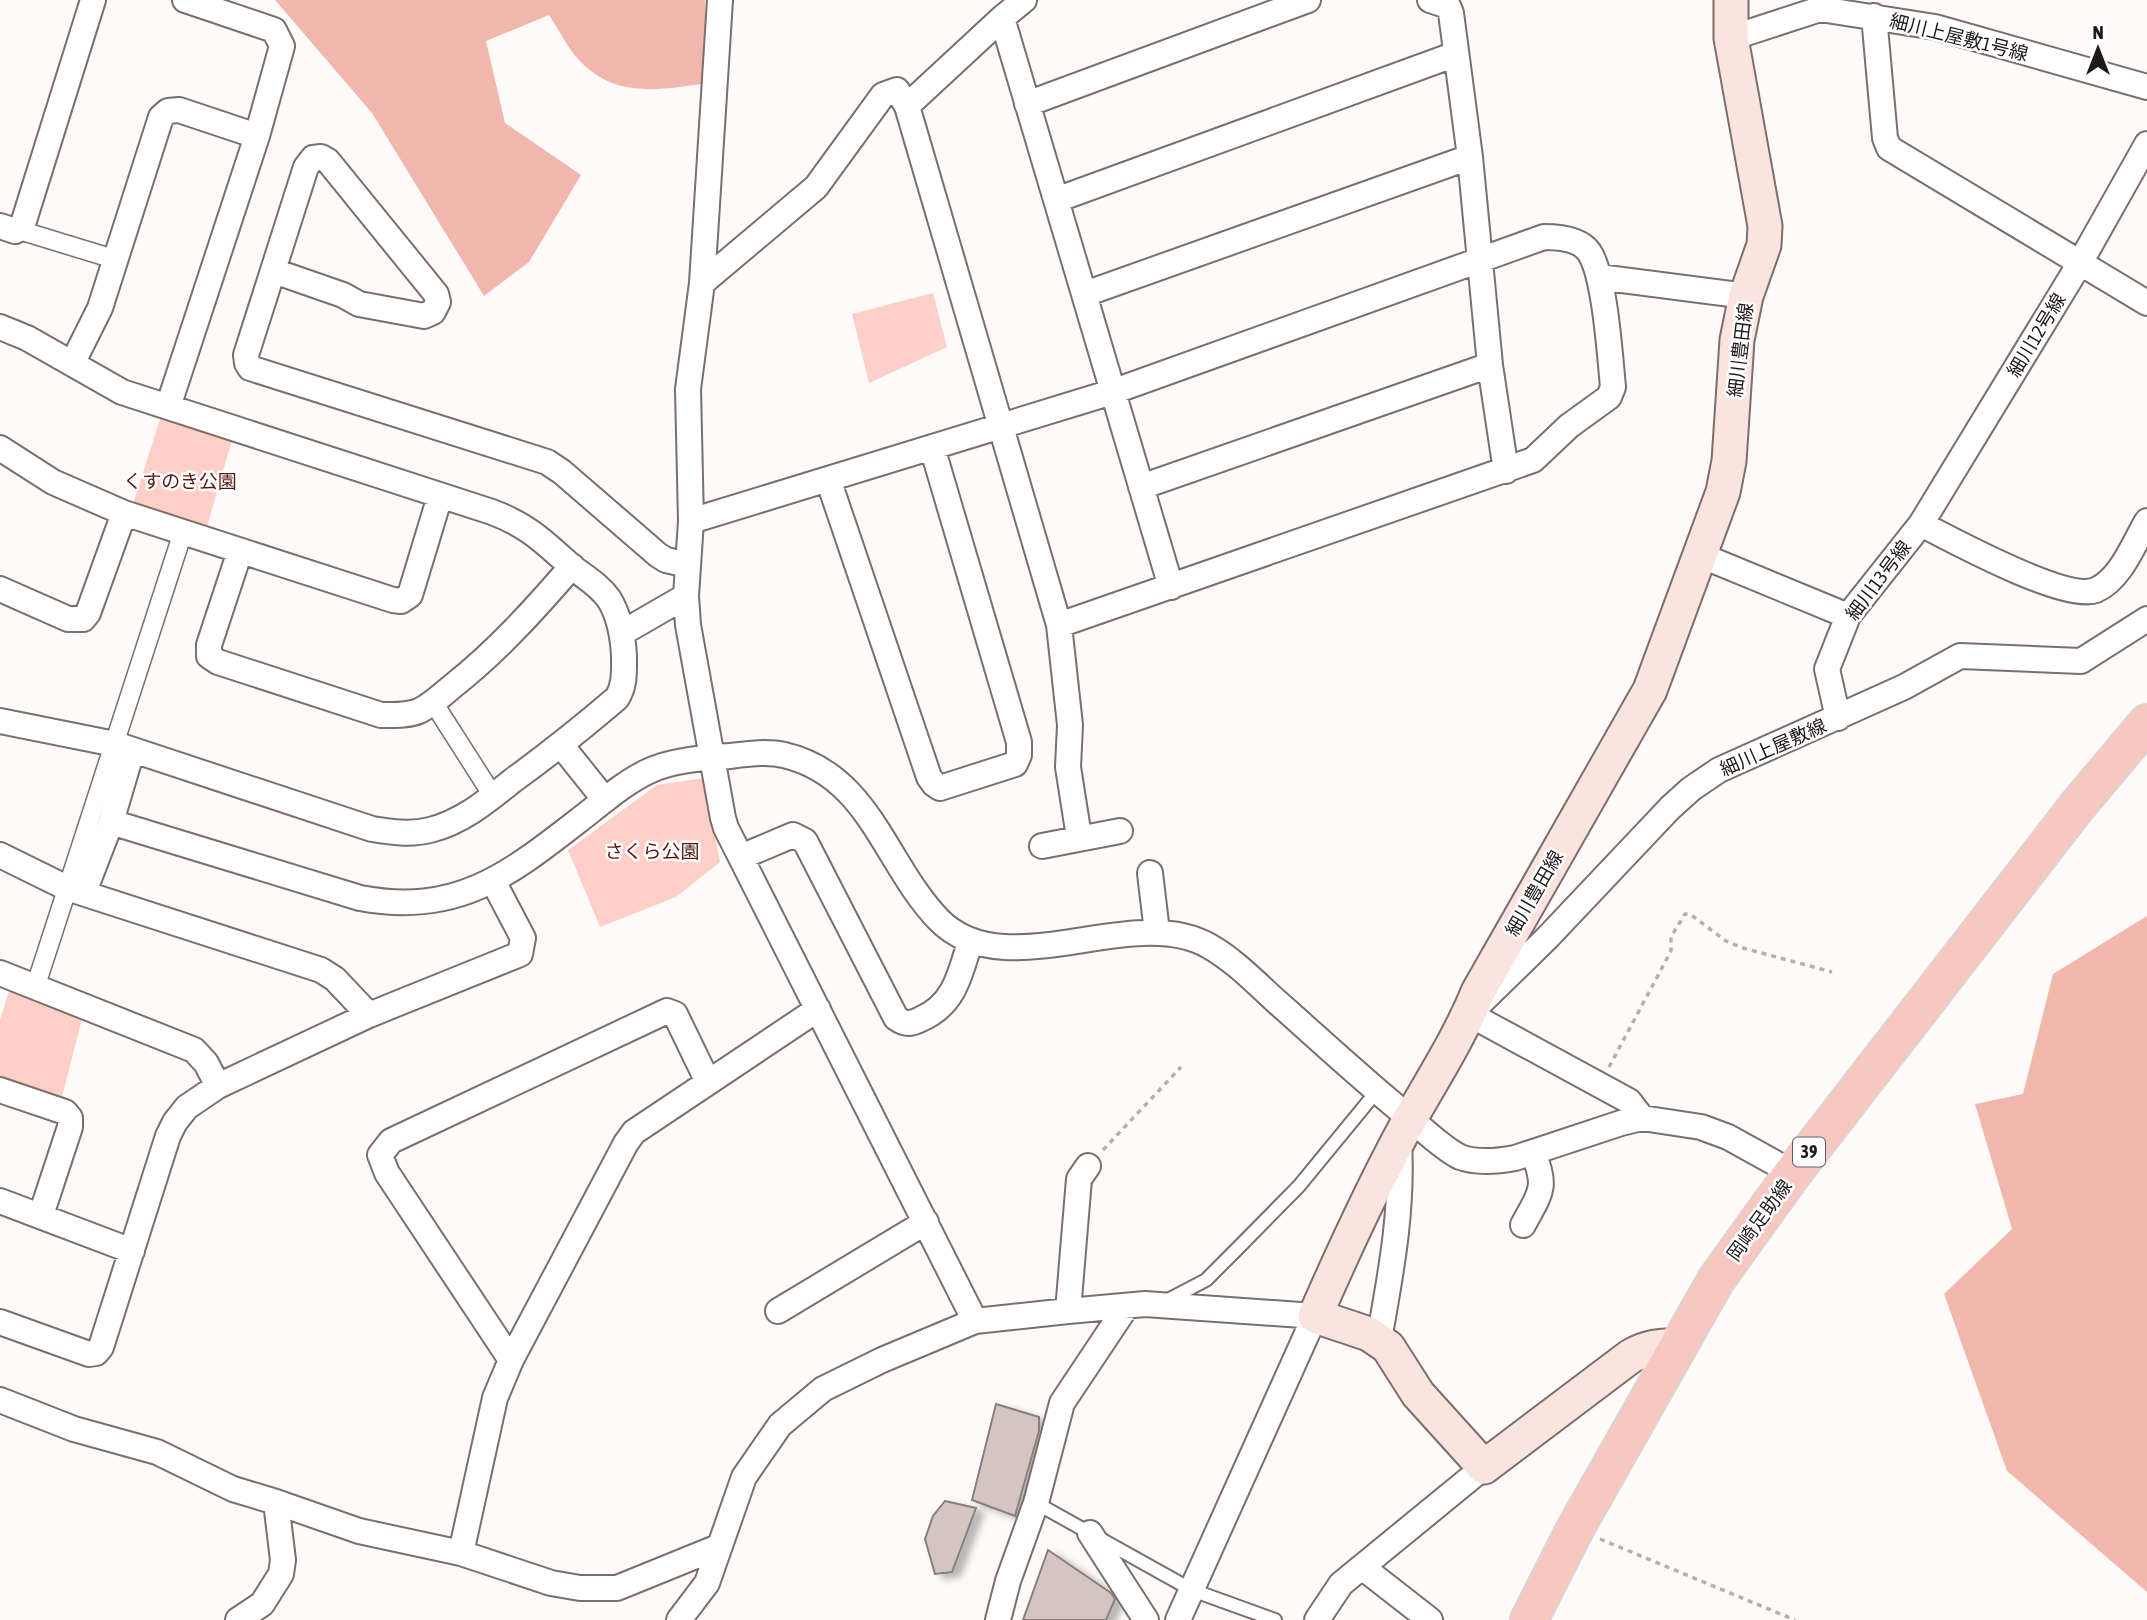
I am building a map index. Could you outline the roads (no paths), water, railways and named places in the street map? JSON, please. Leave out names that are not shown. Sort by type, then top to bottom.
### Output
[{"type":"main road","name":"細川豊田線","points":[[1315,1315],[1346,1245],[1405,1129],[1469,1014],[1478,992],[1650,690],[1727,477],[1737,340],[1746,296],[1764,245],[1765,226],[1731,38],[1731,0]]},
{"type":"main road","name":"岡崎足助線","points":[[1530,1620],[1575,1529],[1716,1280],[1793,1173],[2078,805],[2147,723]]},
{"type":"main road","points":[[1315,1315],[1369,1334],[1388,1347],[1418,1394],[1484,1468],[1631,1356],[1662,1345],[1679,1346]]},
{"type":"street","points":[[10,228],[24,221],[93,0]]},
{"type":"street","points":[[167,407],[257,136],[282,46],[274,30],[185,0]]},
{"type":"street","points":[[720,0],[702,283],[688,389],[691,520],[686,597],[688,625],[723,818],[975,1321]]},
{"type":"street","points":[[906,106],[1024,0]]},
{"type":"street","points":[[1027,104],[1308,0]]},
{"type":"street","points":[[1430,0],[1448,6],[1451,13],[1470,157],[1490,365],[1506,471]]},
{"type":"street","name":"細川上屋敷1号線","points":[[1731,38],[1820,9],[1935,27],[2147,88]]},
{"type":"street","points":[[1874,16],[1885,138],[1889,148],[2147,303]]},
{"type":"street","points":[[1002,18],[1171,587]]},
{"type":"street","points":[[1056,200],[1456,54]]},
{"type":"street","points":[[702,283],[816,187],[883,95],[897,90],[906,106],[1059,625],[1070,725],[1068,767],[1079,837]]},
{"type":"street","points":[[73,362],[100,308],[161,117],[168,111],[179,110],[257,136]]},
{"type":"street","name":"細川12号線","points":[[1921,524],[2080,263],[2147,144]]},
{"type":"street","points":[[274,271],[359,303],[424,316],[433,312],[438,302],[436,294],[328,161],[321,157],[313,158],[306,167],[246,355],[250,368],[547,462],[666,561],[688,565]]},
{"type":"street","points":[[1085,294],[1470,157]]},
{"type":"street","points":[[10,228],[114,259]]},
{"type":"street","points":[[691,520],[1112,392],[1544,237],[1573,240],[1589,251],[1599,277],[1614,387],[1609,397],[1569,426],[1533,460],[1059,625]]},
{"type":"street","points":[[1599,277],[1746,296]]},
{"type":"street","points":[[0,327],[73,362],[122,392],[492,512],[520,524],[553,547],[599,587],[609,600],[622,632],[625,676],[617,698],[561,745],[493,796],[465,816],[444,826],[415,832],[372,829],[124,748],[0,721]]},
{"type":"street","points":[[1141,487],[1490,365]]},
{"type":"street","points":[[828,479],[929,777],[940,788],[1015,764],[1019,755],[1019,742],[932,447]]},
{"type":"street","points":[[0,448],[53,482],[124,513],[401,601],[410,594],[440,496]]},
{"type":"street","points":[[0,589],[68,619],[83,619],[88,613],[124,513]]},
{"type":"street","points":[[1921,524],[2003,566],[2080,593],[2096,590],[2114,578],[2147,521]]},
{"type":"street","name":"細川13号線","points":[[1838,718],[1827,670],[1848,616],[1921,524]]},
{"type":"street","points":[[35,988],[75,890],[124,748],[183,532]]},
{"type":"street","points":[[240,551],[209,645],[209,656],[218,662],[381,715],[407,714],[433,702],[482,663],[527,618],[572,566]]},
{"type":"street","points":[[1700,555],[1848,616]]},
{"type":"street","points":[[622,632],[686,597]]},
{"type":"street","name":"細川上屋敷線","points":[[1469,1014],[1548,937],[1670,808],[1718,770],[1904,687],[1959,656],[2081,661],[2147,619]]},
{"type":"street","points":[[433,702],[493,796]]},
{"type":"street","points":[[561,745],[606,800]]},
{"type":"street","points":[[75,890],[111,822],[124,748]]},
{"type":"street","points":[[111,822],[338,892],[381,902],[416,903],[465,894],[493,881],[535,855],[648,771],[712,757],[781,754],[804,761],[844,785],[864,809],[922,899],[949,929],[970,942],[1016,947],[1157,932],[1189,936],[1229,959],[1377,1091],[1405,1129],[1461,1157],[1500,1161],[1643,1118],[1701,1127],[1728,1136],[1793,1173]]},
{"type":"street","points":[[1042,846],[1120,831]]},
{"type":"street","points":[[741,858],[793,835],[805,841],[896,1018],[903,1023],[911,1024],[944,1005],[957,982],[970,942]]},
{"type":"street","points":[[0,855],[75,890],[321,970],[335,979],[369,1015]]},
{"type":"street","points":[[1150,873],[1157,932]]},
{"type":"street","points":[[0,1322],[89,1354],[96,1353],[101,1347],[175,1122],[187,1107],[218,1086],[369,1015],[520,954],[523,938],[493,881]]},
{"type":"street","points":[[0,973],[194,1050],[206,1063],[218,1086]]},
{"type":"street","points":[[461,1553],[489,1418],[511,1360],[626,1143],[634,1132],[818,1009]]},
{"type":"street","points":[[511,1360],[387,1173],[380,1155],[385,1146],[667,1011],[675,1014],[708,1082]]},
{"type":"street","points":[[1469,1014],[1629,1101],[1643,1118]]},
{"type":"street","points":[[0,1090],[65,1112],[70,1118],[70,1127],[41,1215]]},
{"type":"street","points":[[1379,1340],[1395,1248],[1405,1129]]},
{"type":"street","points":[[1523,1225],[1539,1195],[1542,1180],[1533,1153]]},
{"type":"street","points":[[1068,1311],[1079,1179],[1088,1166]]},
{"type":"street","points":[[0,1201],[132,1251]]},
{"type":"street","points":[[778,1311],[926,1222]]},
{"type":"street","points":[[679,1620],[706,1583],[744,1477],[780,1425],[822,1389],[881,1360],[975,1321],[1068,1311],[1157,1305],[1315,1315],[1178,1620]]},
{"type":"street","points":[[998,1620],[1008,1581],[1036,1503],[1062,1403],[1126,1307]]},
{"type":"street","points":[[0,1400],[74,1429],[157,1452],[233,1489],[359,1531],[461,1553],[551,1583],[617,1588],[718,1547]]},
{"type":"street","points":[[1317,1620],[1341,1584],[1484,1468]]},
{"type":"street","points":[[238,1620],[262,1604],[281,1574],[283,1560],[276,1502]]},
{"type":"street","points":[[1090,1533],[1146,1620]]},
{"type":"street","points":[[1362,1567],[1430,1620]]},
{"type":"lane","points":[[1157,1305],[1206,1280],[1299,1186],[1377,1091]]},
{"type":"lane","points":[[1036,1503],[1192,1590],[1275,1620]]},
{"type":"park label","name":"くすのき公園","points":[[180,481]]},
{"type":"park label","name":"さくら公園","points":[[652,851]]}]
